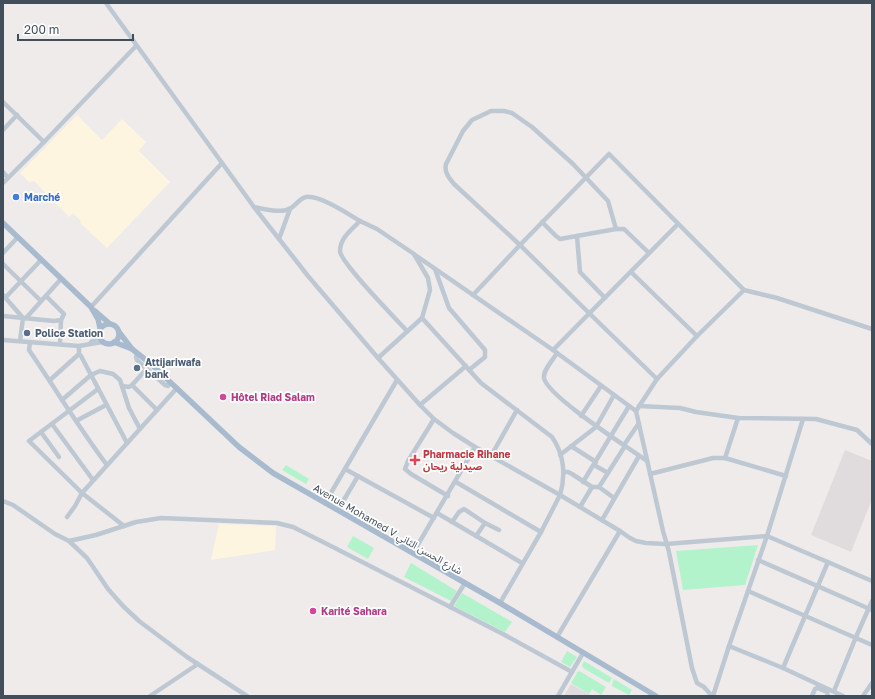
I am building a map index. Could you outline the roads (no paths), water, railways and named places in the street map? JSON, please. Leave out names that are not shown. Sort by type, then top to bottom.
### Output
[{"type":"main road","name":"Avenue Mohamed V شارع الحسن الثاني","points":[[3,223],[92,308],[109,323],[117,327],[132,349],[149,366],[170,382],[239,447],[257,461],[283,479],[500,603],[656,696]]},
{"type":"main road","name":"Avenue Mohamed V شارع الحسن الثاني","points":[[92,308],[100,328],[99,336]]},
{"type":"main road","points":[[100,328],[109,323]]},
{"type":"main road","points":[[114,342],[118,338],[119,332]]},
{"type":"main road","points":[[99,336],[102,342]]},
{"type":"main road","name":"Avenue Mohamed V شارع الحسن الثاني","points":[[102,342],[108,344],[114,342],[132,349]]},
{"type":"street","points":[[106,3],[222,163],[308,276],[378,358],[434,419],[475,447],[560,495],[636,541],[666,544],[767,536],[872,581]]},
{"type":"street","points":[[3,183],[136,46]]},
{"type":"street","points":[[3,102],[44,142]]},
{"type":"street","points":[[616,229],[608,200],[532,127],[512,113],[504,111],[491,111],[472,120],[463,131],[446,164],[445,168],[447,173],[458,188],[520,245],[657,379]]},
{"type":"street","points":[[3,130],[17,115]]},
{"type":"street","points":[[473,295],[585,177],[609,154],[744,290],[777,298],[872,329]]},
{"type":"street","points":[[92,308],[222,163]]},
{"type":"street","points":[[3,172],[8,178]]},
{"type":"street","points":[[254,206],[284,211],[290,209],[302,199],[311,197],[325,202],[377,229],[555,352],[629,406],[638,409],[680,408],[696,412],[738,418],[816,418],[857,430],[872,444]]},
{"type":"street","points":[[279,239],[290,209]]},
{"type":"street","points":[[360,221],[345,237],[341,244],[340,253],[360,280],[407,331]]},
{"type":"street","points":[[542,222],[558,238],[624,229],[650,253]]},
{"type":"street","points":[[647,461],[581,416],[545,381],[544,372],[555,352],[605,298],[678,224]]},
{"type":"street","points":[[577,236],[580,272],[605,298]]},
{"type":"street","points":[[3,253],[17,238]]},
{"type":"street","points":[[378,358],[422,318],[430,290],[428,278],[414,254]]},
{"type":"street","points":[[24,318],[4,296],[41,260]]},
{"type":"street","points":[[3,264],[41,301]]},
{"type":"street","points":[[420,405],[467,368],[485,357],[485,350],[449,308],[435,269]]},
{"type":"street","points":[[631,272],[697,336]]},
{"type":"street","points":[[20,341],[24,318],[61,279]]},
{"type":"street","points":[[744,290],[697,336],[657,379],[638,409],[639,423],[692,668],[698,683],[713,696],[767,536],[803,419]]},
{"type":"street","points":[[46,296],[64,314],[61,320],[60,344]]},
{"type":"street","points":[[3,316],[54,321],[61,320]]},
{"type":"street","points":[[422,318],[486,387],[552,437],[560,455],[564,472],[560,495],[541,532],[500,603]]},
{"type":"street","points":[[88,344],[99,336]]},
{"type":"street","points":[[3,340],[79,346],[102,342]]},
{"type":"street","points":[[30,342],[29,350],[50,380],[86,438],[107,465]]},
{"type":"street","points":[[79,346],[79,354],[127,443]]},
{"type":"street","points":[[50,380],[79,354]]},
{"type":"street","points":[[122,386],[129,387],[132,385],[149,366]]},
{"type":"street","points":[[62,400],[91,375],[100,371],[113,374],[120,380],[129,408],[140,429]]},
{"type":"street","points":[[325,503],[398,380]]},
{"type":"street","points":[[132,385],[157,410]]},
{"type":"street","points":[[581,416],[601,386]]},
{"type":"street","points":[[66,517],[75,506],[82,493],[93,480],[176,388]]},
{"type":"street","points":[[98,389],[29,441],[82,493],[124,526]]},
{"type":"street","points":[[560,455],[596,426],[614,395]]},
{"type":"street","points":[[76,421],[106,405]]},
{"type":"street","points":[[583,482],[629,406]]},
{"type":"street","points":[[491,456],[517,410]]},
{"type":"street","points":[[725,458],[738,418]]},
{"type":"street","points":[[434,419],[411,455],[405,469],[448,496]]},
{"type":"street","points":[[599,487],[639,423]]},
{"type":"street","points":[[52,424],[93,480]]},
{"type":"street","points":[[41,432],[59,457]]},
{"type":"street","points":[[572,446],[608,473]]},
{"type":"street","points":[[413,553],[448,496],[475,447]]},
{"type":"street","points":[[602,520],[639,456]]},
{"type":"street","points":[[650,474],[713,458],[725,458],[786,476]]},
{"type":"street","points":[[345,469],[434,518]]},
{"type":"street","points":[[564,472],[568,472],[592,487],[599,487],[614,498]]},
{"type":"street","points":[[338,510],[358,476]]},
{"type":"street","points":[[456,482],[541,532]]},
{"type":"street","points":[[580,507],[592,487]]},
{"type":"street","points":[[3,501],[12,505],[55,534],[69,541],[87,558],[108,589],[123,606],[153,632],[247,696]]},
{"type":"street","points":[[452,522],[464,508],[498,530]]},
{"type":"street","points":[[437,513],[522,563]]},
{"type":"street","points":[[69,541],[96,535],[136,522],[161,518],[285,524],[297,528],[321,540],[572,672]]},
{"type":"street","points":[[476,536],[485,523]]},
{"type":"street","points":[[557,637],[620,531]]},
{"type":"street","points":[[758,560],[870,609]]},
{"type":"street","points":[[783,668],[828,562]]},
{"type":"street","points":[[450,607],[464,583]]},
{"type":"street","points":[[748,591],[872,645]]},
{"type":"street","points":[[834,692],[856,637],[870,609],[872,601]]},
{"type":"street","points":[[729,646],[783,668],[843,696]]},
{"type":"street","points":[[558,696],[583,653]]},
{"type":"street","points":[[150,696],[198,664]]},
{"type":"street","points":[[863,696],[872,684]]},
{"type":"street","points":[[704,687],[716,687]]},
{"type":"street","points":[[812,696],[817,688],[826,692],[828,696]]},
{"type":"place","name":"Marché","points":[[16,197]]},
{"type":"place","name":"Police Station","points":[[27,333]]},
{"type":"place","name":"Attijariwafa bank","points":[[137,368]]},
{"type":"place","name":"Hôtel Riad Salam","points":[[223,397]]},
{"type":"place","name":"Pharmacie Rihane صيدلية ريحان","points":[[415,460]]},
{"type":"place","name":"Karité Sahara","points":[[313,611]]}]
